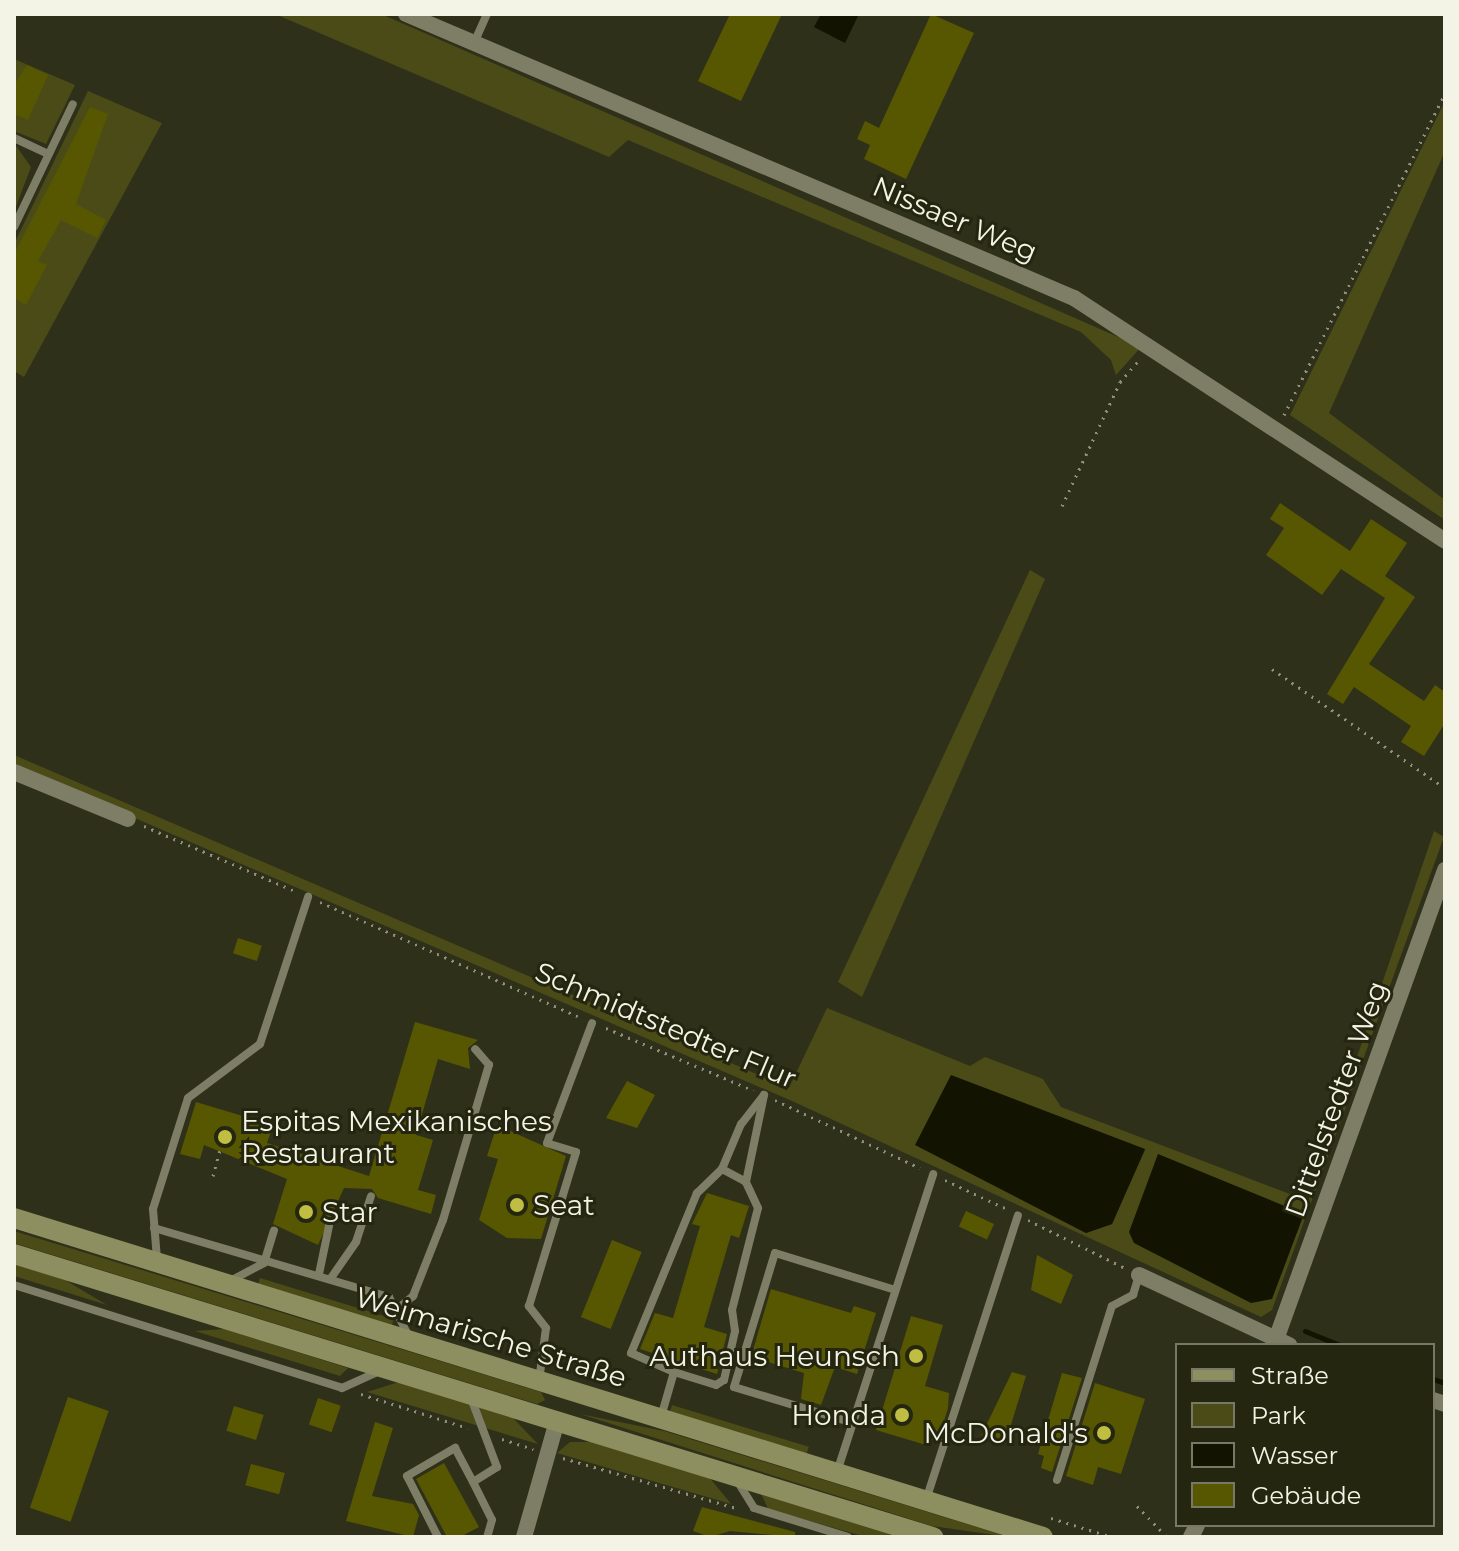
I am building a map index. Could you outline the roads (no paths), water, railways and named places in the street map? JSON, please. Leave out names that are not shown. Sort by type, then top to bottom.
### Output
[{"type":"main road","name":"Weimarische Straße","points":[[14,1218],[1043,1537]]},
{"type":"main road","points":[[14,1254],[933,1537]]},
{"type":"main road","points":[[557,1421],[567,1390]]},
{"type":"street","name":"Nissaer Weg","points":[[406,14],[1074,298],[1151,345],[1445,541]]},
{"type":"street","points":[[14,772],[128,819]]},
{"type":"street","name":"Dittelstedter Weg","points":[[1280,1343],[1445,870]]},
{"type":"street","points":[[1139,1275],[1280,1343]]},
{"type":"street","points":[[524,1537],[557,1421]]},
{"type":"lane","points":[[474,43],[487,14]]},
{"type":"lane","points":[[14,227],[73,104]]},
{"type":"lane","points":[[14,138],[49,154]]},
{"type":"lane","points":[[157,1261],[153,1209],[188,1098],[260,1044],[308,897]]},
{"type":"lane","points":[[539,1381],[546,1328],[529,1306],[576,1152],[547,1143],[592,1023]]},
{"type":"lane","points":[[397,1309],[413,1296],[443,1220],[489,1065],[475,1049]]},
{"type":"lane","points":[[764,1095],[746,1182],[758,1208],[732,1310],[735,1331],[724,1380],[716,1385],[674,1372],[631,1353],[697,1193],[722,1169],[741,1124],[764,1095]]},
{"type":"lane","points":[[722,1169],[746,1182]]},
{"type":"lane","points":[[837,1472],[933,1174]]},
{"type":"lane","points":[[331,1278],[356,1242],[371,1196]]},
{"type":"lane","points":[[925,1501],[1018,1215]]},
{"type":"lane","points":[[319,1274],[329,1226]]},
{"type":"lane","points":[[154,1228],[264,1263],[319,1274],[389,1297],[410,1342]]},
{"type":"lane","points":[[223,1283],[264,1263],[274,1231]]},
{"type":"lane","points":[[853,1423],[734,1387],[775,1253],[895,1290]]},
{"type":"lane","points":[[1057,1480],[1112,1306],[1133,1295],[1139,1275]]},
{"type":"lane","points":[[14,1285],[342,1388],[384,1369]]},
{"type":"lane","points":[[660,1418],[674,1372]]},
{"type":"lane","points":[[470,1395],[497,1467],[473,1482]]},
{"type":"lane","points":[[438,1537],[407,1476],[455,1448],[492,1520],[487,1537]]},
{"type":"lane","points":[[734,1475],[754,1508],[848,1537]]},
{"type":"water","points":[[821,14],[859,14],[845,43],[814,27]]},
{"type":"water","points":[[951,1075],[1145,1149],[1112,1224],[1086,1233],[915,1145]]},
{"type":"water","points":[[1158,1154],[1304,1214],[1272,1299],[1251,1303],[1134,1243],[1129,1232]]},
{"type":"waterway","points":[[1305,1331],[1334,1343]]},
{"type":"waterway","points":[[1435,1380],[1445,1383]]},
{"type":"place","name":"Espitas Mexikanisches Restaurant","points":[[225,1137]]},
{"type":"place","name":"Seat","points":[[517,1205]]},
{"type":"place","name":"Star","points":[[306,1212]]},
{"type":"place","name":"Authaus Heunsch","points":[[916,1356]]},
{"type":"place","name":"Honda","points":[[902,1415]]},
{"type":"place","name":"McDonald's","points":[[1104,1433]]}]
